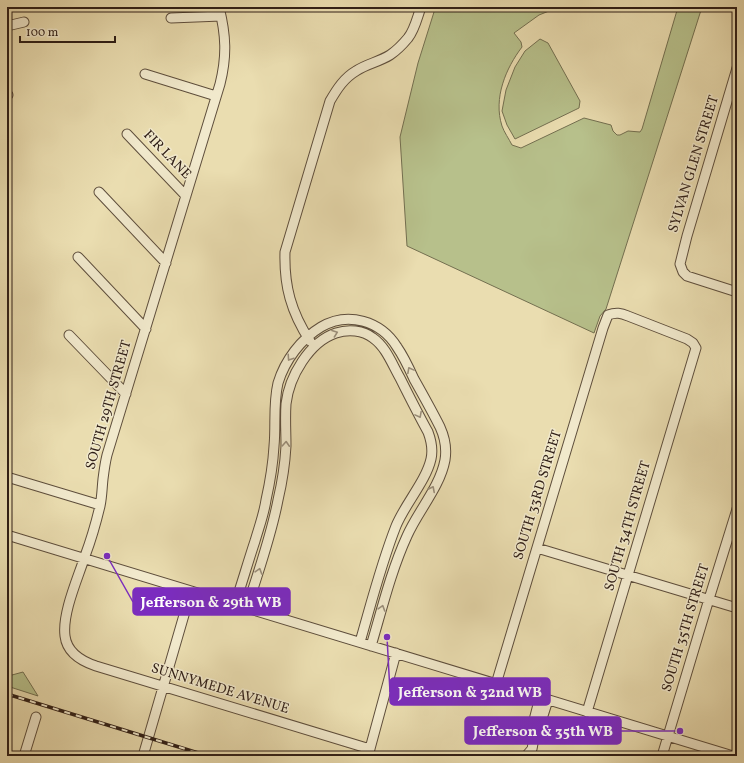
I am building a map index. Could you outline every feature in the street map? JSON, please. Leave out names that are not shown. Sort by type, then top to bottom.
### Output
[{"type":"street","points":[[314,347],[298,323],[292,307],[286,284],[284,262],[285,252],[330,101],[339,86],[355,71],[390,55],[406,41],[412,32],[421,7]]},
{"type":"street","points":[[172,18],[220,12]]},
{"type":"street","name":"SOUTH 29TH STREET","points":[[68,646],[65,637],[64,625],[66,614],[93,533],[100,505],[105,464],[222,75],[225,40],[224,26],[220,12]]},
{"type":"street","points":[[7,26],[24,22]]},
{"type":"street","name":"SYLVAN GLEN STREET","points":[[737,68],[680,264],[680,267],[687,276],[737,292]]},
{"type":"street","points":[[145,74],[216,96]]},
{"type":"street","name":"FIR LANE","points":[[127,134],[186,196]]},
{"type":"street","points":[[99,192],[166,263]]},
{"type":"street","points":[[78,258],[146,329]]},
{"type":"street","name":"SOUTH 33RD STREET","points":[[496,684],[585,386],[608,315],[618,313],[628,316],[687,339],[693,343],[696,348]]},
{"type":"street","points":[[235,604],[266,502],[274,446],[275,405],[278,384],[285,365],[307,337],[316,330],[328,323],[338,320],[361,320],[381,329],[397,346],[440,427],[445,445],[444,461],[440,475],[413,523],[400,552],[371,646]]},
{"type":"street","points":[[247,608],[267,543],[280,491],[286,447],[286,404],[294,377],[305,358],[322,340],[340,331],[349,330],[359,332],[374,338],[385,349],[428,432],[432,447],[431,458],[426,472],[406,505],[388,547],[360,642]]},
{"type":"street","points":[[69,335],[126,394]]},
{"type":"street","name":"SOUTH 34TH STREET","points":[[587,712],[696,348]]},
{"type":"street","points":[[7,477],[100,505]]},
{"type":"street","name":"SOUTH 35TH STREET","points":[[662,756],[737,509]]},
{"type":"street","points":[[7,535],[733,756]]},
{"type":"street","points":[[537,548],[737,608]]},
{"type":"street","points":[[143,756],[191,591]]},
{"type":"street","name":"SUNNYMEDE AVENUE","points":[[68,646],[77,657],[85,662],[369,753]]},
{"type":"street","points":[[369,753],[396,653]]},
{"type":"street","points":[[526,756],[532,749],[535,733],[540,725],[544,699]]},
{"type":"street","points":[[24,756],[36,717]]},
{"type":"green space","points":[[438,7],[559,7],[539,15],[514,33],[521,42],[522,47],[506,74],[500,94],[499,105],[503,128],[512,145],[521,148],[584,118],[611,125],[613,131],[617,135],[628,131],[640,132],[678,7],[702,7],[606,309],[600,316],[594,333],[407,246],[400,137],[418,63],[434,12]]},
{"type":"green space","points":[[540,39],[548,43],[580,101],[579,108],[515,139],[507,125],[502,111],[506,90],[515,67],[525,51]]},
{"type":"green space","points":[[23,672],[38,696],[7,686],[7,674],[12,675]]},
{"type":"railway","points":[[7,694],[208,756]]},
{"type":"place","name":"Jefferson & 29th WB","points":[[107,556]]},
{"type":"place","name":"Jefferson & 32nd WB","points":[[387,637]]},
{"type":"place","name":"Jefferson & 35th WB","points":[[680,731]]}]
